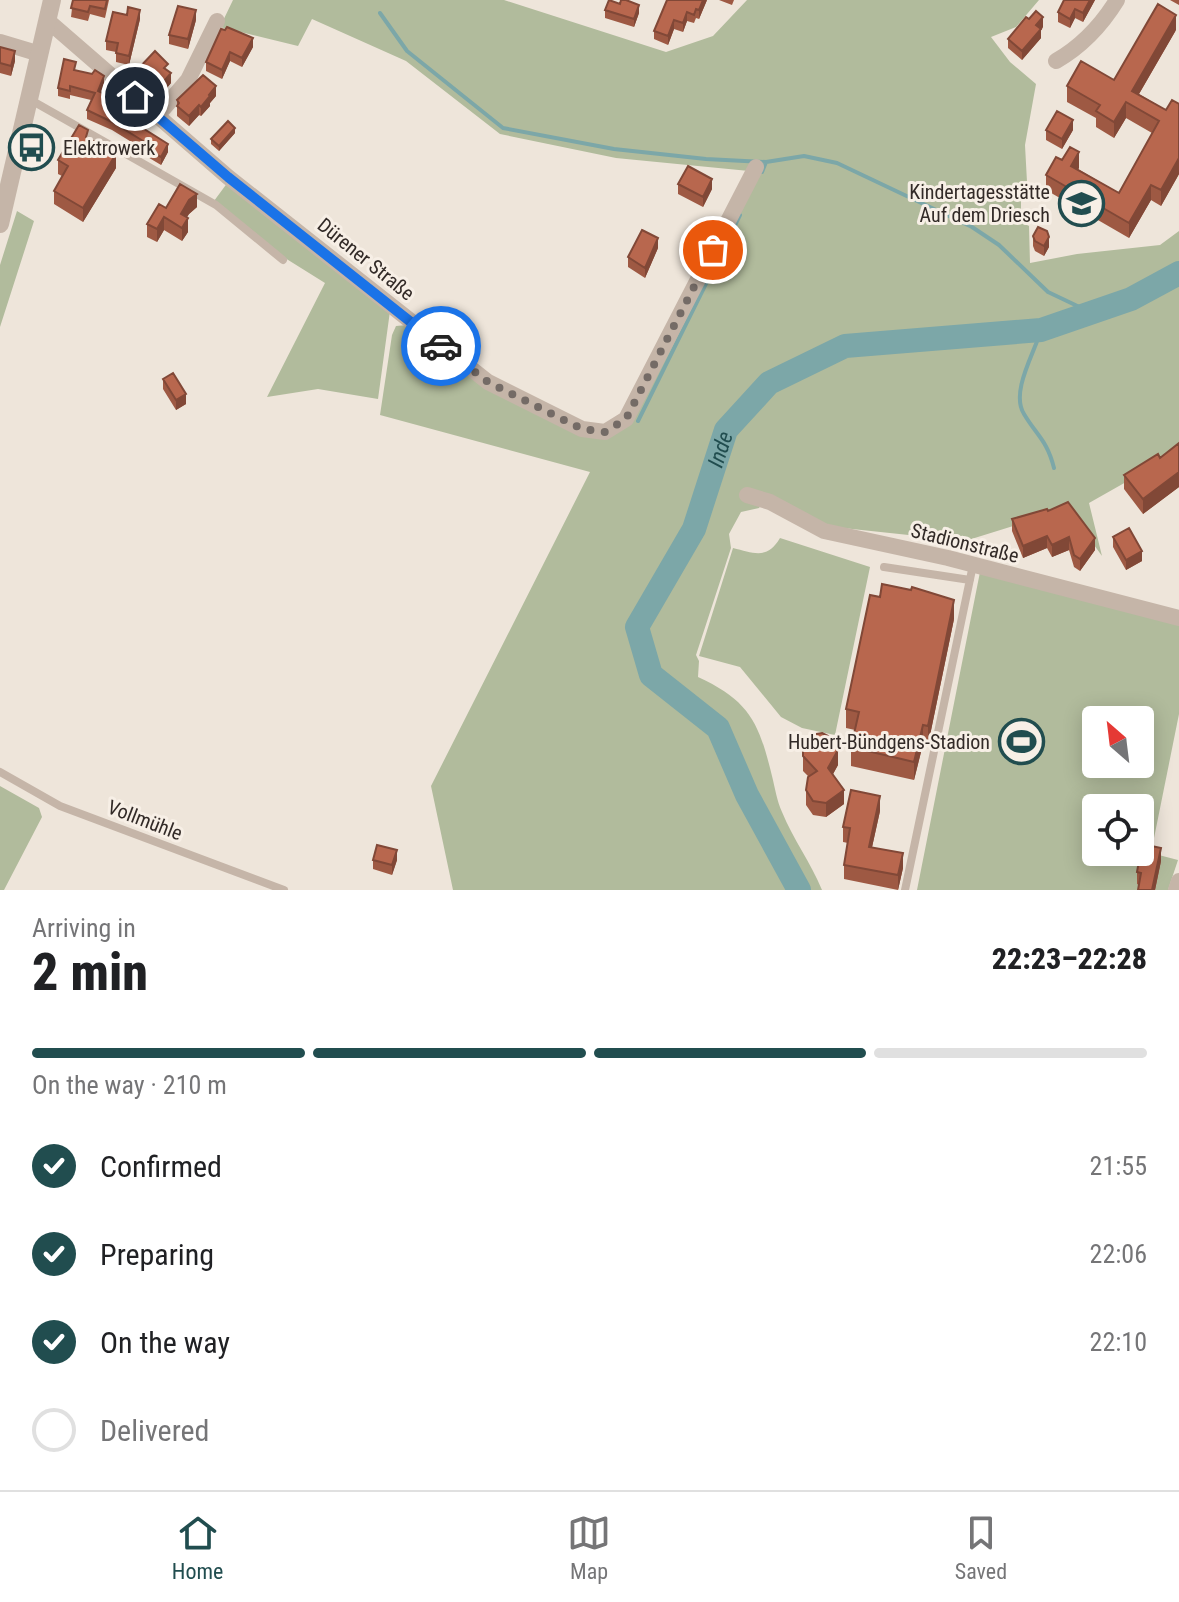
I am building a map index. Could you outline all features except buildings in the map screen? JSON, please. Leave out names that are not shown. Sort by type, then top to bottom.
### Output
[{"type":"street","points":[[0,224],[52,0]]},
{"type":"street","points":[[1056,61],[1074,51],[1103,22],[1117,0]]},
{"type":"street","name":"Dürener Straße","points":[[47,20],[228,177],[488,382],[582,429],[605,432],[626,419],[756,167]]},
{"type":"street","points":[[157,116],[188,80],[217,21]]},
{"type":"street","points":[[0,42],[40,54]]},
{"type":"street","name":"Stadionstraße","points":[[747,495],[770,502],[824,531],[971,572],[1179,618]]},
{"type":"street","points":[[1176,890],[1179,881]]},
{"type":"lane","points":[[28,99],[216,205],[283,260]]},
{"type":"lane","points":[[884,567],[971,572],[905,890]]},
{"type":"lane","name":"Vollmühle","points":[[0,772],[60,806],[284,890]]},
{"type":"green space","points":[[233,0],[504,0],[666,52],[713,36],[747,0],[1039,0],[1016,27],[991,37],[1010,62],[1036,84],[1025,145],[1027,182],[1021,196],[1021,222],[1029,226],[1030,263],[1077,254],[1160,245],[1179,231],[1179,452],[1089,503],[1102,556],[1068,509],[965,541],[824,526],[767,495],[759,508],[741,512],[729,534],[731,548],[696,655],[699,661],[698,677],[730,695],[757,728],[782,812],[822,890],[453,890],[431,786],[590,472],[380,415],[392,335],[396,326],[408,325],[582,432],[628,421],[749,171],[616,158],[500,134],[406,61],[312,19],[298,46],[220,27]]},
{"type":"green space","points":[[228,182],[390,311],[378,399],[318,389],[267,397],[325,283],[285,258],[214,201]]},
{"type":"green space","points":[[17,211],[34,221],[0,327],[0,265]]},
{"type":"green space","points":[[780,538],[870,567],[835,735],[802,728],[781,717],[740,667],[699,656],[733,548],[765,552]]},
{"type":"green space","name":"Hubert-Bündgens-Stadion","points":[[980,572],[1179,621],[1179,714],[1154,838],[1154,794],[1082,794],[1082,866],[1154,866],[1154,854],[1178,860],[1168,890],[917,890]]},
{"type":"green space","points":[[0,786],[39,808],[42,817],[4,890],[0,890]]},
{"type":"waterway","points":[[380,13],[407,51],[503,128],[614,149],[766,162]]},
{"type":"waterway","points":[[762,172],[766,162],[804,156],[837,163],[972,227],[999,245],[1048,292],[1090,312]]},
{"type":"waterway","points":[[638,421],[740,215]]},
{"type":"waterway","name":"Inde","points":[[799,890],[747,795],[718,728],[651,675],[637,627],[694,529],[726,430],[769,383],[845,346],[1041,330],[1131,299],[1179,273]]},
{"type":"waterway","points":[[1041,330],[1025,372],[1020,405],[1045,444],[1054,468]]},
{"type":"way so far","points":[[441,346],[488,382],[582,429],[605,432],[626,419],[713,250]]},
{"type":"place","name":"Elektrowerk","points":[[32,148]]},
{"type":"place","name":"Kindertagesstätte Auf dem Driesch","points":[[1081,204]]},
{"type":"place","name":"Hubert-Bündgens-Stadion","points":[[1021,742]]},
{"type":"route","points":[[135,97],[228,177],[441,346]]}]
